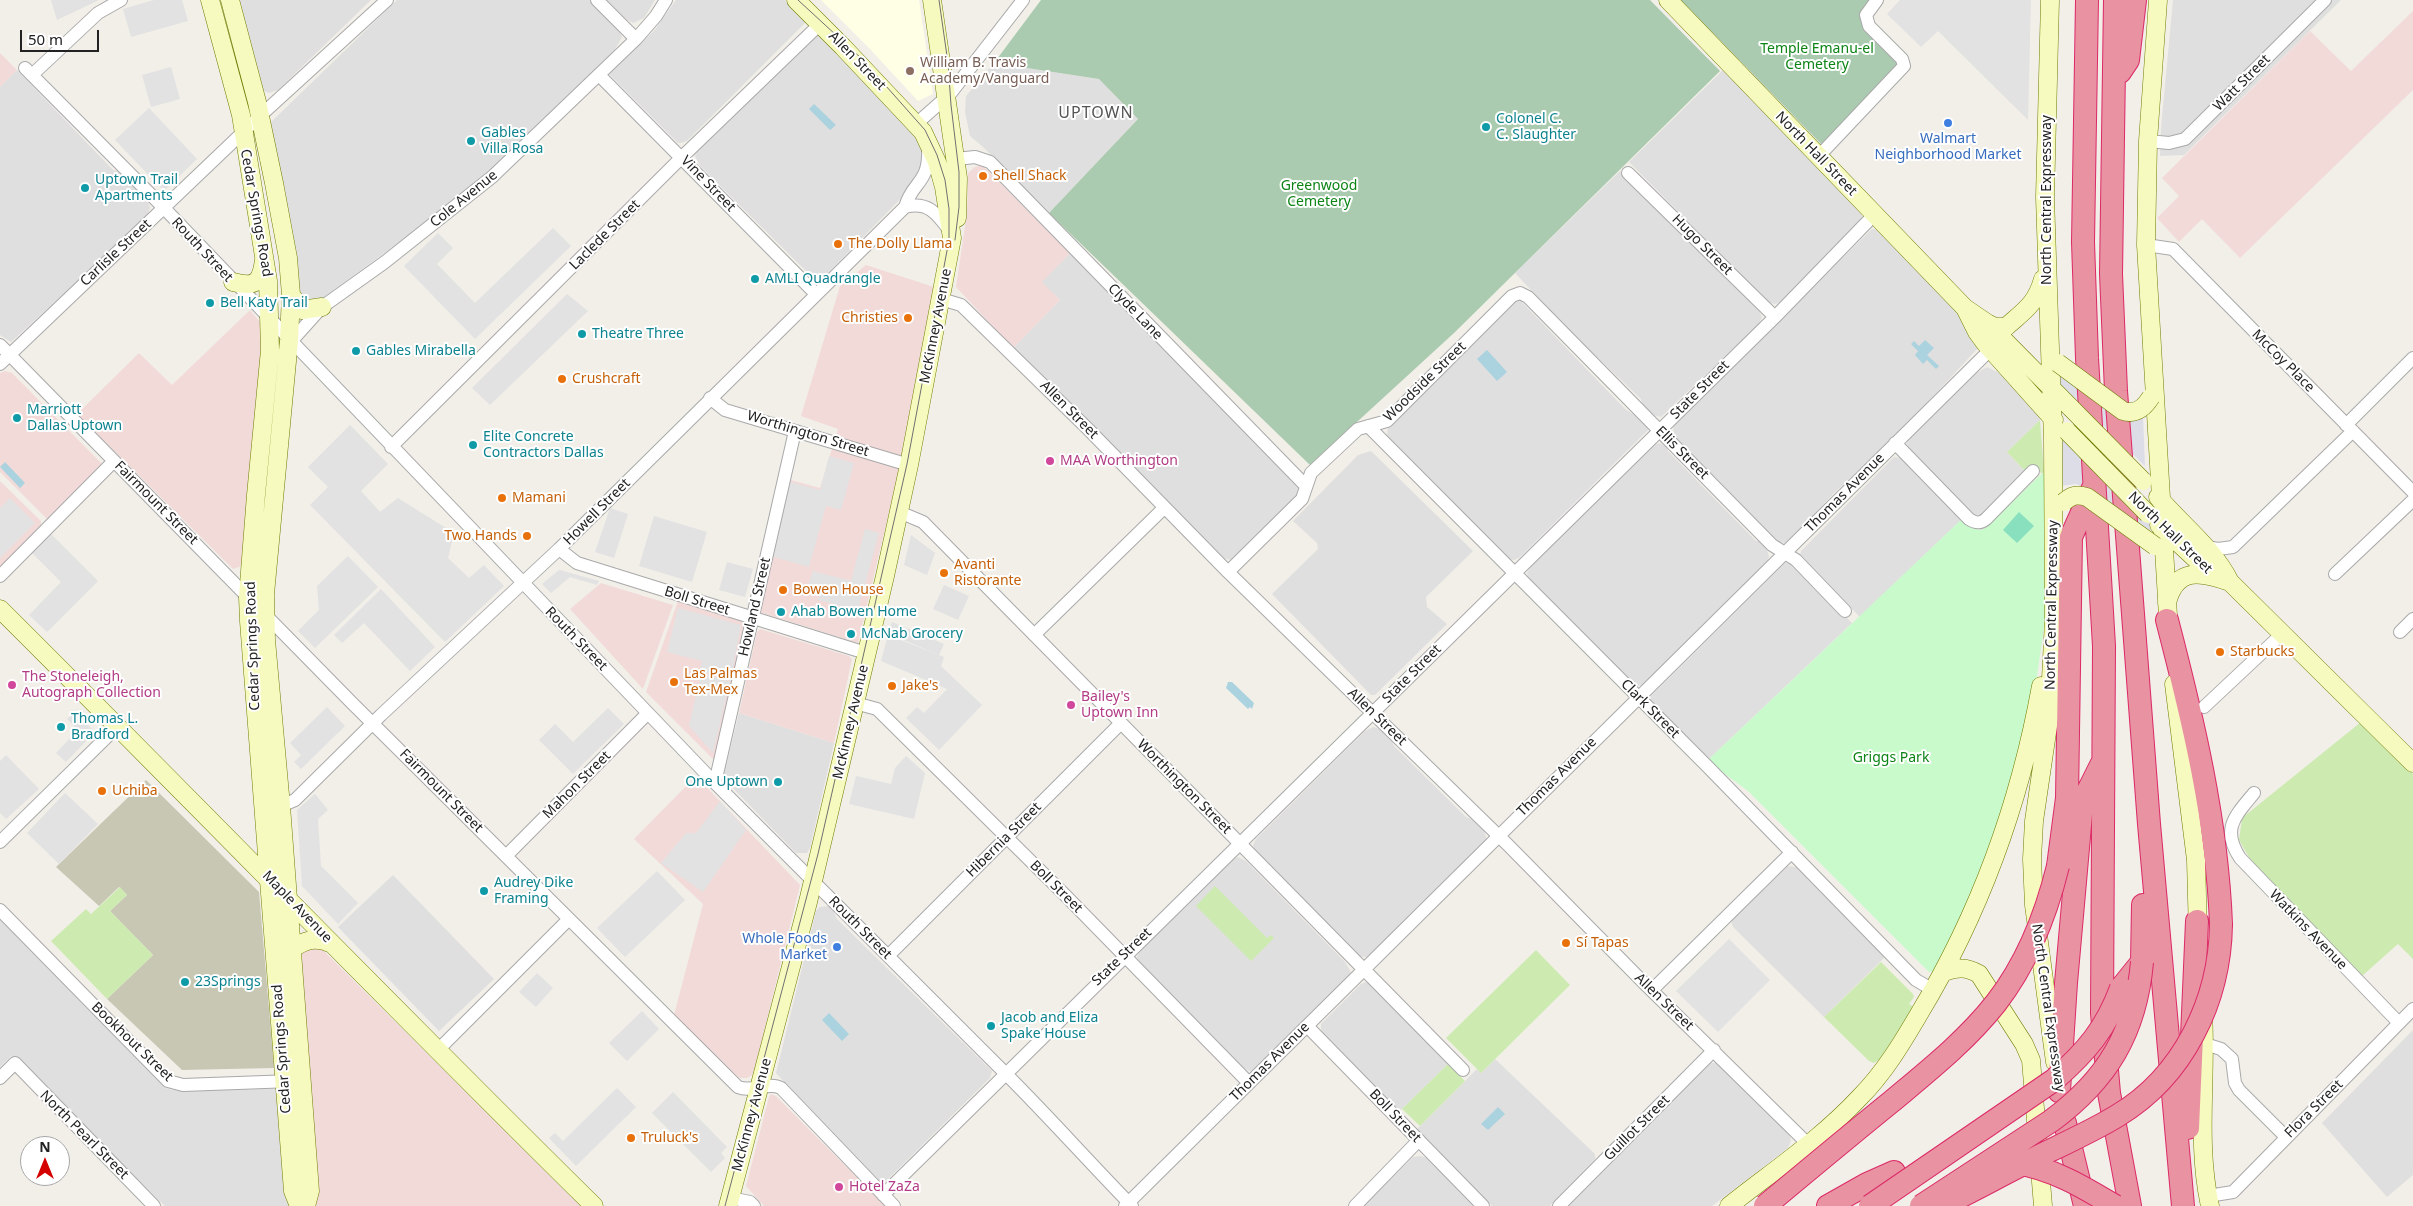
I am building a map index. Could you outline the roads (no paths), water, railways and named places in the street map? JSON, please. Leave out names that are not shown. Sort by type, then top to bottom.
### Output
[{"type":"highway","points":[[2087,0],[2083,242],[2103,480],[2104,761],[2102,1013],[2109,1093],[2129,1206]]},
{"type":"highway","points":[[2115,0],[2111,274],[2113,331],[2136,664],[2184,1206]]},
{"type":"highway","points":[[2113,83],[2128,60],[2135,0]]},
{"type":"highway","points":[[1765,1206],[1946,1056],[1976,1027],[2011,981],[2029,949],[2051,896],[2058,866],[2067,798],[2071,537],[2103,480]]},
{"type":"highway","points":[[1942,1206],[2118,1115],[2148,1093],[2169,1070],[2189,1044],[2204,1014],[2216,978],[2221,947],[2219,874],[2214,835],[2196,741],[2167,612]]},
{"type":"highway","points":[[1921,1206],[2069,1108],[2093,1085],[2115,1053],[2127,1029],[2138,992],[2142,962],[2142,873],[2136,664]]},
{"type":"highway","points":[[2059,1091],[2065,993],[2082,803],[2104,761]]},
{"type":"highway","points":[[2184,1206],[2197,921]]},
{"type":"highway","points":[[1870,1206],[2054,1080],[2077,1060],[2098,1036],[2108,1020],[2121,988],[2142,962]]},
{"type":"highway","points":[[2065,1123],[2085,1206]]},
{"type":"highway","points":[[1828,1206],[1867,1184],[1919,1165],[1947,1161],[1994,1161],[2020,1164],[2053,1173],[2088,1189],[2116,1206]]},
{"type":"main road","name":"Cedar Springs Road","points":[[210,0],[243,132],[265,252],[269,320],[268,380],[259,456],[248,597],[268,877],[293,1081],[310,1191],[306,1206]]},
{"type":"main road","name":"Cedar Springs Road","points":[[230,0],[260,116],[283,230],[291,295],[289,340],[265,585],[266,640],[281,806],[291,950],[290,1049]]},
{"type":"main road","name":"Allen Street","points":[[796,0],[916,124]]},
{"type":"main road","name":"McKinney Avenue","points":[[729,1202],[812,883],[855,703],[909,465],[952,232],[956,223],[958,207],[956,159],[932,0]]},
{"type":"main road","name":"North Hall Street","points":[[1668,0],[1965,308],[1987,323],[2050,388],[2063,419],[2103,480],[2148,514],[2162,529],[2223,576],[2413,763]]},
{"type":"main road","name":"North Central Expressway","points":[[2050,0],[2046,158],[2046,266],[2050,388]]},
{"type":"main road","points":[[2158,0],[2148,141],[2146,245],[2152,390],[2161,500],[2167,612],[2196,860],[2197,921],[2205,1044],[2203,1150],[2204,1174],[2209,1201]]},
{"type":"main road","name":"McKinney Avenue","points":[[916,124],[937,162],[944,187],[952,232]]},
{"type":"main road","points":[[233,282],[249,285],[258,280],[263,270],[265,252]]},
{"type":"main road","points":[[1987,323],[1995,327],[2006,327],[2033,303],[2039,295],[2046,266]]},
{"type":"main road","points":[[291,295],[302,310],[322,307]]},
{"type":"main road","name":"North Hall Street","points":[[1965,308],[1977,332],[1990,349],[2063,419],[2094,432],[2148,482],[2161,500],[2207,547],[2223,576]]},
{"type":"main road","points":[[2049,347],[2058,363],[2123,411],[2140,410],[2152,390]]},
{"type":"main road","name":"North Central Expressway","points":[[2063,419],[2049,719],[2034,821],[2032,859],[2034,904],[2075,1206]]},
{"type":"main road","points":[[2103,480],[2148,482],[2155,472],[2158,460]]},
{"type":"main road","points":[[2059,507],[2070,497],[2079,495],[2087,497],[2155,546],[2165,569]]},
{"type":"main road","points":[[2167,612],[2169,593],[2184,577],[2195,574],[2223,576]]},
{"type":"main road","name":"Maple Avenue","points":[[0,609],[268,877],[437,1051],[594,1206]]},
{"type":"main road","points":[[1729,1206],[1838,1119],[1869,1088],[1899,1048],[1944,972],[1978,903],[1993,866],[2010,812],[2036,717],[2054,620]]},
{"type":"main road","points":[[291,950],[310,940],[326,941],[332,944]]},
{"type":"main road","points":[[1944,972],[1954,968],[1964,968],[1979,974],[2024,1044],[2031,1060],[2043,1206]]},
{"type":"main road","name":"Cedar Springs Road","points":[[293,1081],[293,1191],[299,1206]]},
{"type":"street","name":"Routh Street","points":[[121,0],[98,12],[29,71],[164,208],[269,320],[812,883],[1005,1073],[1128,1205]]},
{"type":"street","name":"Carlisle Street","points":[[0,364],[260,116],[387,0]]},
{"type":"street","points":[[597,0],[636,39]]},
{"type":"street","name":"Cole Avenue","points":[[289,340],[296,336],[322,307],[468,197],[520,151],[636,39],[656,16],[666,0]]},
{"type":"street","points":[[916,124],[947,96],[996,37],[1023,0]]},
{"type":"street","points":[[1818,157],[1902,71],[1904,62],[1869,26],[1866,15],[1877,0]]},
{"type":"street","name":"Watt Street","points":[[2148,141],[2169,143],[2185,139],[2325,0]]},
{"type":"street","name":"Laclede Street","points":[[392,447],[682,157],[820,24]]},
{"type":"street","name":"Vine Street","points":[[599,76],[682,157],[816,294]]},
{"type":"street","name":"Howell Street","points":[[281,806],[295,800],[373,723],[523,584],[905,206],[924,177],[928,167],[928,143]]},
{"type":"street","name":"Clyde Lane","points":[[956,159],[975,158],[990,162],[1306,486]]},
{"type":"street","name":"Hugo Street","points":[[1628,173],[1775,317]]},
{"type":"street","points":[[905,206],[924,206],[934,210],[952,232]]},
{"type":"street","name":"State Street","points":[[883,1195],[1124,955],[1240,844],[1775,317],[1874,215]]},
{"type":"street","name":"McCoy Place","points":[[2146,245],[2173,249],[2413,492]]},
{"type":"street","name":"Woodside Street","points":[[1228,572],[1302,499],[1308,478],[1317,467],[1354,432],[1388,421],[1512,296],[1520,293]]},
{"type":"street","name":"Ellis Street","points":[[1520,293],[1528,297],[1772,546],[1796,560],[1845,611]]},
{"type":"street","name":"Allen Street","points":[[941,299],[961,305],[1095,436],[1228,572],[1498,836],[1808,1144]]},
{"type":"street","name":"Fairmount Street","points":[[0,345],[265,615],[738,1087],[746,1090],[776,1086],[781,1088],[894,1206]]},
{"type":"street","name":"Thomas Avenue","points":[[1128,1205],[1248,1083],[1990,349]]},
{"type":"street","points":[[2223,576],[2233,547],[2349,428],[2413,358]]},
{"type":"street","name":"Worthington Street","points":[[710,398],[724,410],[909,465]]},
{"type":"street","name":"Clark Street","points":[[1368,426],[1792,852],[1916,980],[1934,990]]},
{"type":"street","name":"Howland Street","points":[[715,783],[795,431]]},
{"type":"street","points":[[1895,443],[1968,519],[1978,523],[1986,519],[2033,471]]},
{"type":"street","points":[[0,576],[114,461]]},
{"type":"street","points":[[2335,574],[2413,500]]},
{"type":"street","points":[[1034,635],[1164,508]]},
{"type":"street","name":"Worthington Street","points":[[899,512],[920,520],[1463,1070]]},
{"type":"street","points":[[2207,547],[2218,549],[2233,547]]},
{"type":"street","name":"Boll Street","points":[[559,549],[577,563],[866,653]]},
{"type":"street","points":[[2400,632],[2413,619]]},
{"type":"street","points":[[2204,707],[2283,633]]},
{"type":"street","name":"Boll Street","points":[[855,703],[877,708],[1124,955],[1248,1083]]},
{"type":"street","name":"Mahon Street","points":[[506,856],[648,713]]},
{"type":"street","name":"Hibernia Street","points":[[888,956],[1121,723]]},
{"type":"street","points":[[0,842],[118,726]]},
{"type":"street","name":"Watkins Avenue","points":[[2254,793],[2236,814],[2230,830],[2232,847],[2240,858],[2399,1022]]},
{"type":"street","points":[[1652,990],[1792,852]]},
{"type":"street","name":"Bookhout Street","points":[[0,910],[168,1081],[183,1085],[293,1081]]},
{"type":"street","points":[[437,1051],[568,919]]},
{"type":"street","name":"Flora Street","points":[[2209,1201],[2233,1192],[2413,1009]]},
{"type":"street","name":"Boll Street","points":[[1307,1026],[1483,1206]]},
{"type":"street","points":[[2205,1044],[2221,1049],[2232,1059],[2235,1083],[2239,1090],[2286,1136]]},
{"type":"street","name":"Guillot Street","points":[[1559,1206],[1714,1050]]},
{"type":"street","name":"North Pearl Street","points":[[0,1078],[15,1063],[154,1206]]},
{"type":"street","points":[[1355,1206],[1419,1140]]},
{"type":"street","points":[[729,1202],[750,1202],[754,1206]]},
{"type":"water","points":[[814,104],[836,125],[830,130],[809,109]]},
{"type":"water","points":[[1925,340],[1934,348],[1927,355],[1939,366],[1936,369],[1927,360],[1923,364],[1915,355],[1918,351],[1911,344],[1914,341],[1919,346]]},
{"type":"water","points":[[1487,350],[1507,372],[1497,381],[1477,359]]},
{"type":"water","points":[[5,462],[25,483],[20,488],[0,467]]},
{"type":"water","points":[[1228,682],[1232,682],[1254,703],[1252,709],[1250,707],[1248,709],[1226,688]]},
{"type":"water","points":[[829,1013],[849,1034],[842,1041],[822,1020]]},
{"type":"water","points":[[1498,1107],[1505,1114],[1488,1130],[1481,1124]]},
{"type":"tram line","points":[[725,1206],[818,854],[907,464],[949,240],[949,209],[945,180],[937,155],[925,130],[862,59],[798,0]]},
{"type":"tram line","points":[[939,0],[948,63],[959,172],[959,207],[955,240]]},
{"type":"place","name":"William B. Travis Academy/Vanguard","points":[[910,71]]},
{"type":"place","name":"Walmart Neighborhood Market","points":[[1948,123]]},
{"type":"place","name":"Colonel C. C. Slaughter","points":[[1486,127]]},
{"type":"place","name":"Gables Villa Rosa","points":[[471,141]]},
{"type":"place","name":"Shell Shack","points":[[983,176]]},
{"type":"place","name":"Uptown Trail Apartments","points":[[85,188]]},
{"type":"place","name":"The Dolly Llama","points":[[838,244]]},
{"type":"place","name":"AMLI Quadrangle","points":[[755,279]]},
{"type":"place","name":"Bell Katy Trail","points":[[210,303]]},
{"type":"place","name":"Christies","points":[[908,318]]},
{"type":"place","name":"Theatre Three","points":[[582,334]]},
{"type":"place","name":"Gables Mirabella","points":[[356,351]]},
{"type":"place","name":"Crushcraft","points":[[562,379]]},
{"type":"place","name":"Marriott Dallas Uptown","points":[[17,418]]},
{"type":"place","name":"Elite Concrete Contractors Dallas","points":[[473,445]]},
{"type":"place","name":"MAA Worthington","points":[[1050,461]]},
{"type":"place","name":"Mamani","points":[[502,498]]},
{"type":"place","name":"Two Hands","points":[[527,536]]},
{"type":"place","name":"Avanti Ristorante","points":[[944,573]]},
{"type":"place","name":"Bowen House","points":[[783,590]]},
{"type":"place","name":"Ahab Bowen Home","points":[[781,612]]},
{"type":"place","name":"McNab Grocery","points":[[851,634]]},
{"type":"place","name":"Starbucks","points":[[2220,652]]},
{"type":"place","name":"Las Palmas Tex-Mex","points":[[674,682]]},
{"type":"place","name":"The Stoneleigh, Autograph Collection","points":[[12,685]]},
{"type":"place","name":"Jake's","points":[[892,686]]},
{"type":"place","name":"Bailey's Uptown Inn","points":[[1071,705]]},
{"type":"place","name":"Thomas L. Bradford","points":[[61,727]]},
{"type":"place","name":"One Uptown","points":[[778,782]]},
{"type":"place","name":"Uchiba","points":[[102,791]]},
{"type":"place","name":"Audrey Dike Framing","points":[[484,891]]},
{"type":"place","name":"Sí Tapas","points":[[1566,943]]},
{"type":"place","name":"Whole Foods Market","points":[[837,947]]},
{"type":"place","name":"23Springs","points":[[185,982]]},
{"type":"place","name":"Jacob and Eliza Spake House","points":[[991,1026]]},
{"type":"place","name":"Truluck's","points":[[631,1138]]},
{"type":"place","name":"Hotel ZaZa","points":[[839,1187]]},
{"type":"district","name":"UPTOWN","points":[[1096,113]]},
{"type":"park label","name":"Temple Emanu-el Cemetery","points":[[1817,58]]},
{"type":"park label","name":"Greenwood Cemetery","points":[[1319,194]]},
{"type":"park label","name":"Griggs Park","points":[[1891,758]]}]
